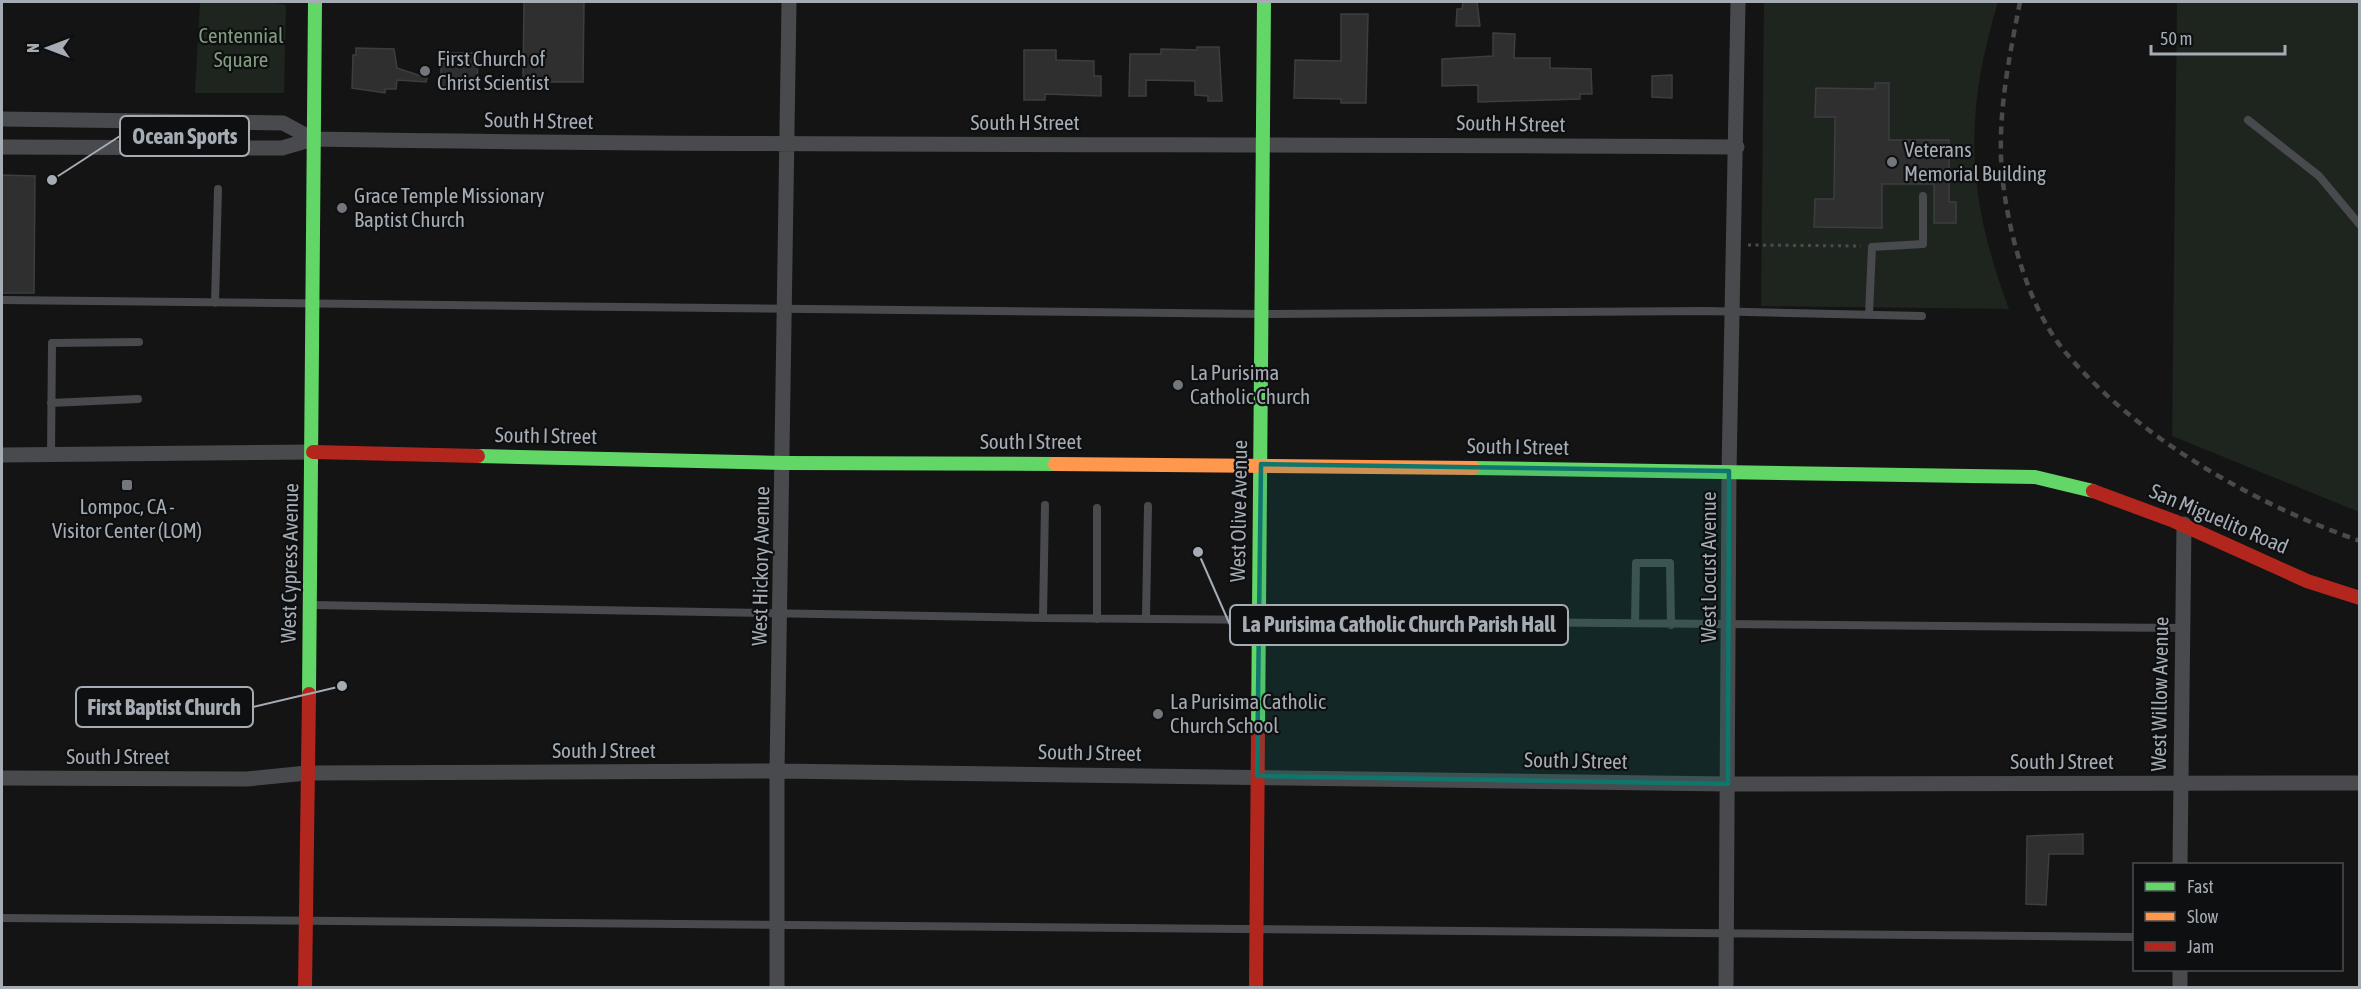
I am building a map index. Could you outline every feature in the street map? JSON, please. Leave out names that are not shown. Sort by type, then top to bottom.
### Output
[{"type":"street","name":"West Cypress Avenue","points":[[305,987],[313,452],[315,2]]},
{"type":"street","name":"West Hickory Avenue","points":[[777,987],[777,771],[784,463],[789,2]]},
{"type":"street","name":"West Olive Avenue","points":[[1256,987],[1264,2]]},
{"type":"street","name":"West Locust Avenue","points":[[1726,987],[1730,471],[1738,2]]},
{"type":"street","name":"South H Street","points":[[2,119],[283,123],[313,139]]},
{"type":"street","name":"South H Street","points":[[2,147],[282,148],[313,139],[787,146],[1262,143],[1737,147]]},
{"type":"street","name":"South I Street","points":[[2,455],[313,452],[784,463],[1260,464],[1730,471],[2035,477],[2061,481]]},
{"type":"street","name":"San Miguelito Road","points":[[2061,481],[2184,524],[2308,582],[2360,598]]},
{"type":"street","name":"West Willow Avenue","points":[[2180,863],[2179,783],[2184,524]]},
{"type":"street","name":"South J Street","points":[[2,778],[247,779],[307,773],[777,771],[1728,784],[2360,783]]},
{"type":"street","points":[[2180,971],[2180,987]]},
{"type":"lane","points":[[2248,120],[2319,176],[2360,225]]},
{"type":"lane","points":[[215,303],[218,189]]},
{"type":"lane","points":[[1869,315],[1872,247],[1923,244],[1923,196]]},
{"type":"lane","points":[[2,300],[1261,314],[1734,312],[1922,316]]},
{"type":"lane","points":[[51,455],[52,343],[139,342]]},
{"type":"lane","points":[[51,403],[138,399]]},
{"type":"lane","points":[[1042,618],[1045,505]]},
{"type":"lane","points":[[1146,617],[1148,506]]},
{"type":"lane","points":[[1097,508],[1097,619]]},
{"type":"lane","points":[[1635,623],[1636,563],[1670,563],[1671,625]]},
{"type":"lane","points":[[311,605],[1097,619],[1146,617],[1671,625],[2182,627]]},
{"type":"lane","points":[[2,918],[2133,937]]},
{"type":"path","points":[[1735,245],[1872,247]]},
{"type":"highlighted area","points":[[1261,464],[1729,471],[1728,784],[1257,776]]},
{"type":"green space","name":"Centennial Square","points":[[200,2],[269,2],[286,5],[284,93],[195,93]]},
{"type":"green space","points":[[1764,2],[1998,2],[1979,83],[1975,120],[1975,157],[1978,193],[1985,230],[2009,309],[1761,306]]},
{"type":"green space","points":[[2177,2],[2359,2],[2359,512],[2172,436]]},
{"type":"building","points":[[524,2],[584,2],[583,82],[523,82]]},
{"type":"building","points":[[1463,2],[1477,2],[1480,26],[1456,26],[1457,9],[1462,9]]},
{"type":"building","points":[[1341,14],[1368,14],[1366,103],[1341,103],[1341,99],[1294,98],[1295,60],[1341,61]]},
{"type":"building","points":[[1493,33],[1515,34],[1514,58],[1550,58],[1550,68],[1591,69],[1592,94],[1580,94],[1580,99],[1478,102],[1478,85],[1442,86],[1442,59],[1493,56]]},
{"type":"building","points":[[1197,47],[1219,47],[1222,101],[1208,101],[1208,96],[1195,95],[1195,81],[1146,80],[1146,96],[1129,96],[1130,54],[1161,54],[1161,49],[1197,50]]},
{"type":"building","points":[[356,48],[394,49],[397,68],[427,78],[426,82],[397,80],[396,89],[385,89],[385,93],[352,88],[353,55],[356,55]]},
{"type":"building","points":[[1024,50],[1056,50],[1056,60],[1094,61],[1094,76],[1101,76],[1101,96],[1045,94],[1045,100],[1024,100]]},
{"type":"building","points":[[442,53],[478,53],[477,87],[440,86]]},
{"type":"building","points":[[1672,75],[1672,98],[1652,97],[1652,76]]},
{"type":"building","name":"Veterans Memorial Building","points":[[1875,83],[1889,83],[1889,140],[1949,140],[1949,202],[1956,202],[1956,223],[1934,223],[1934,184],[1882,184],[1882,228],[1814,227],[1815,199],[1834,199],[1835,117],[1815,117],[1816,88],[1875,89]]},
{"type":"building","points":[[2,175],[35,176],[34,293],[2,293]]},
{"type":"building","points":[[2083,834],[2083,854],[2049,854],[2046,905],[2026,904],[2027,836]]},
{"type":"railway","points":[[2020,2],[2008,66],[2003,109],[2002,173],[2009,217],[2021,265],[2029,288],[2050,330],[2062,348],[2091,380],[2124,410],[2198,464],[2279,508],[2360,541]]},
{"type":"traffic: fast","points":[[309,694],[315,2]]},
{"type":"traffic: fast","points":[[1258,732],[1264,2]]},
{"type":"traffic: fast","points":[[478,456],[784,463],[1055,464]]},
{"type":"traffic: fast","points":[[1473,468],[2035,477],[2093,491]]},
{"type":"traffic: slow","points":[[1055,464],[1473,468]]},
{"type":"traffic: jam","points":[[313,452],[478,456]]},
{"type":"traffic: jam","points":[[2093,491],[2174,521],[2307,581],[2360,598]]},
{"type":"traffic: jam","points":[[305,988],[309,694]]},
{"type":"traffic: jam","points":[[1256,988],[1258,732]]},
{"type":"place","name":"First Church of Christ Scientist","points":[[425,71]]},
{"type":"place","name":"Veterans Memorial Building","points":[[1892,162]]},
{"type":"place","name":"Ocean Sports","points":[[52,180]]},
{"type":"place","name":"Grace Temple Missionary Baptist Church","points":[[342,208]]},
{"type":"place","name":"La Purisima Catholic Church","points":[[1178,385]]},
{"type":"place","name":"Lompoc, CA - Visitor Center (LOM)","points":[[127,485]]},
{"type":"place","name":"La Purisima Catholic Church Parish Hall","points":[[1198,552]]},
{"type":"place","name":"First Baptist Church","points":[[342,686]]},
{"type":"place","name":"La Purisima Catholic Church School","points":[[1158,714]]}]
